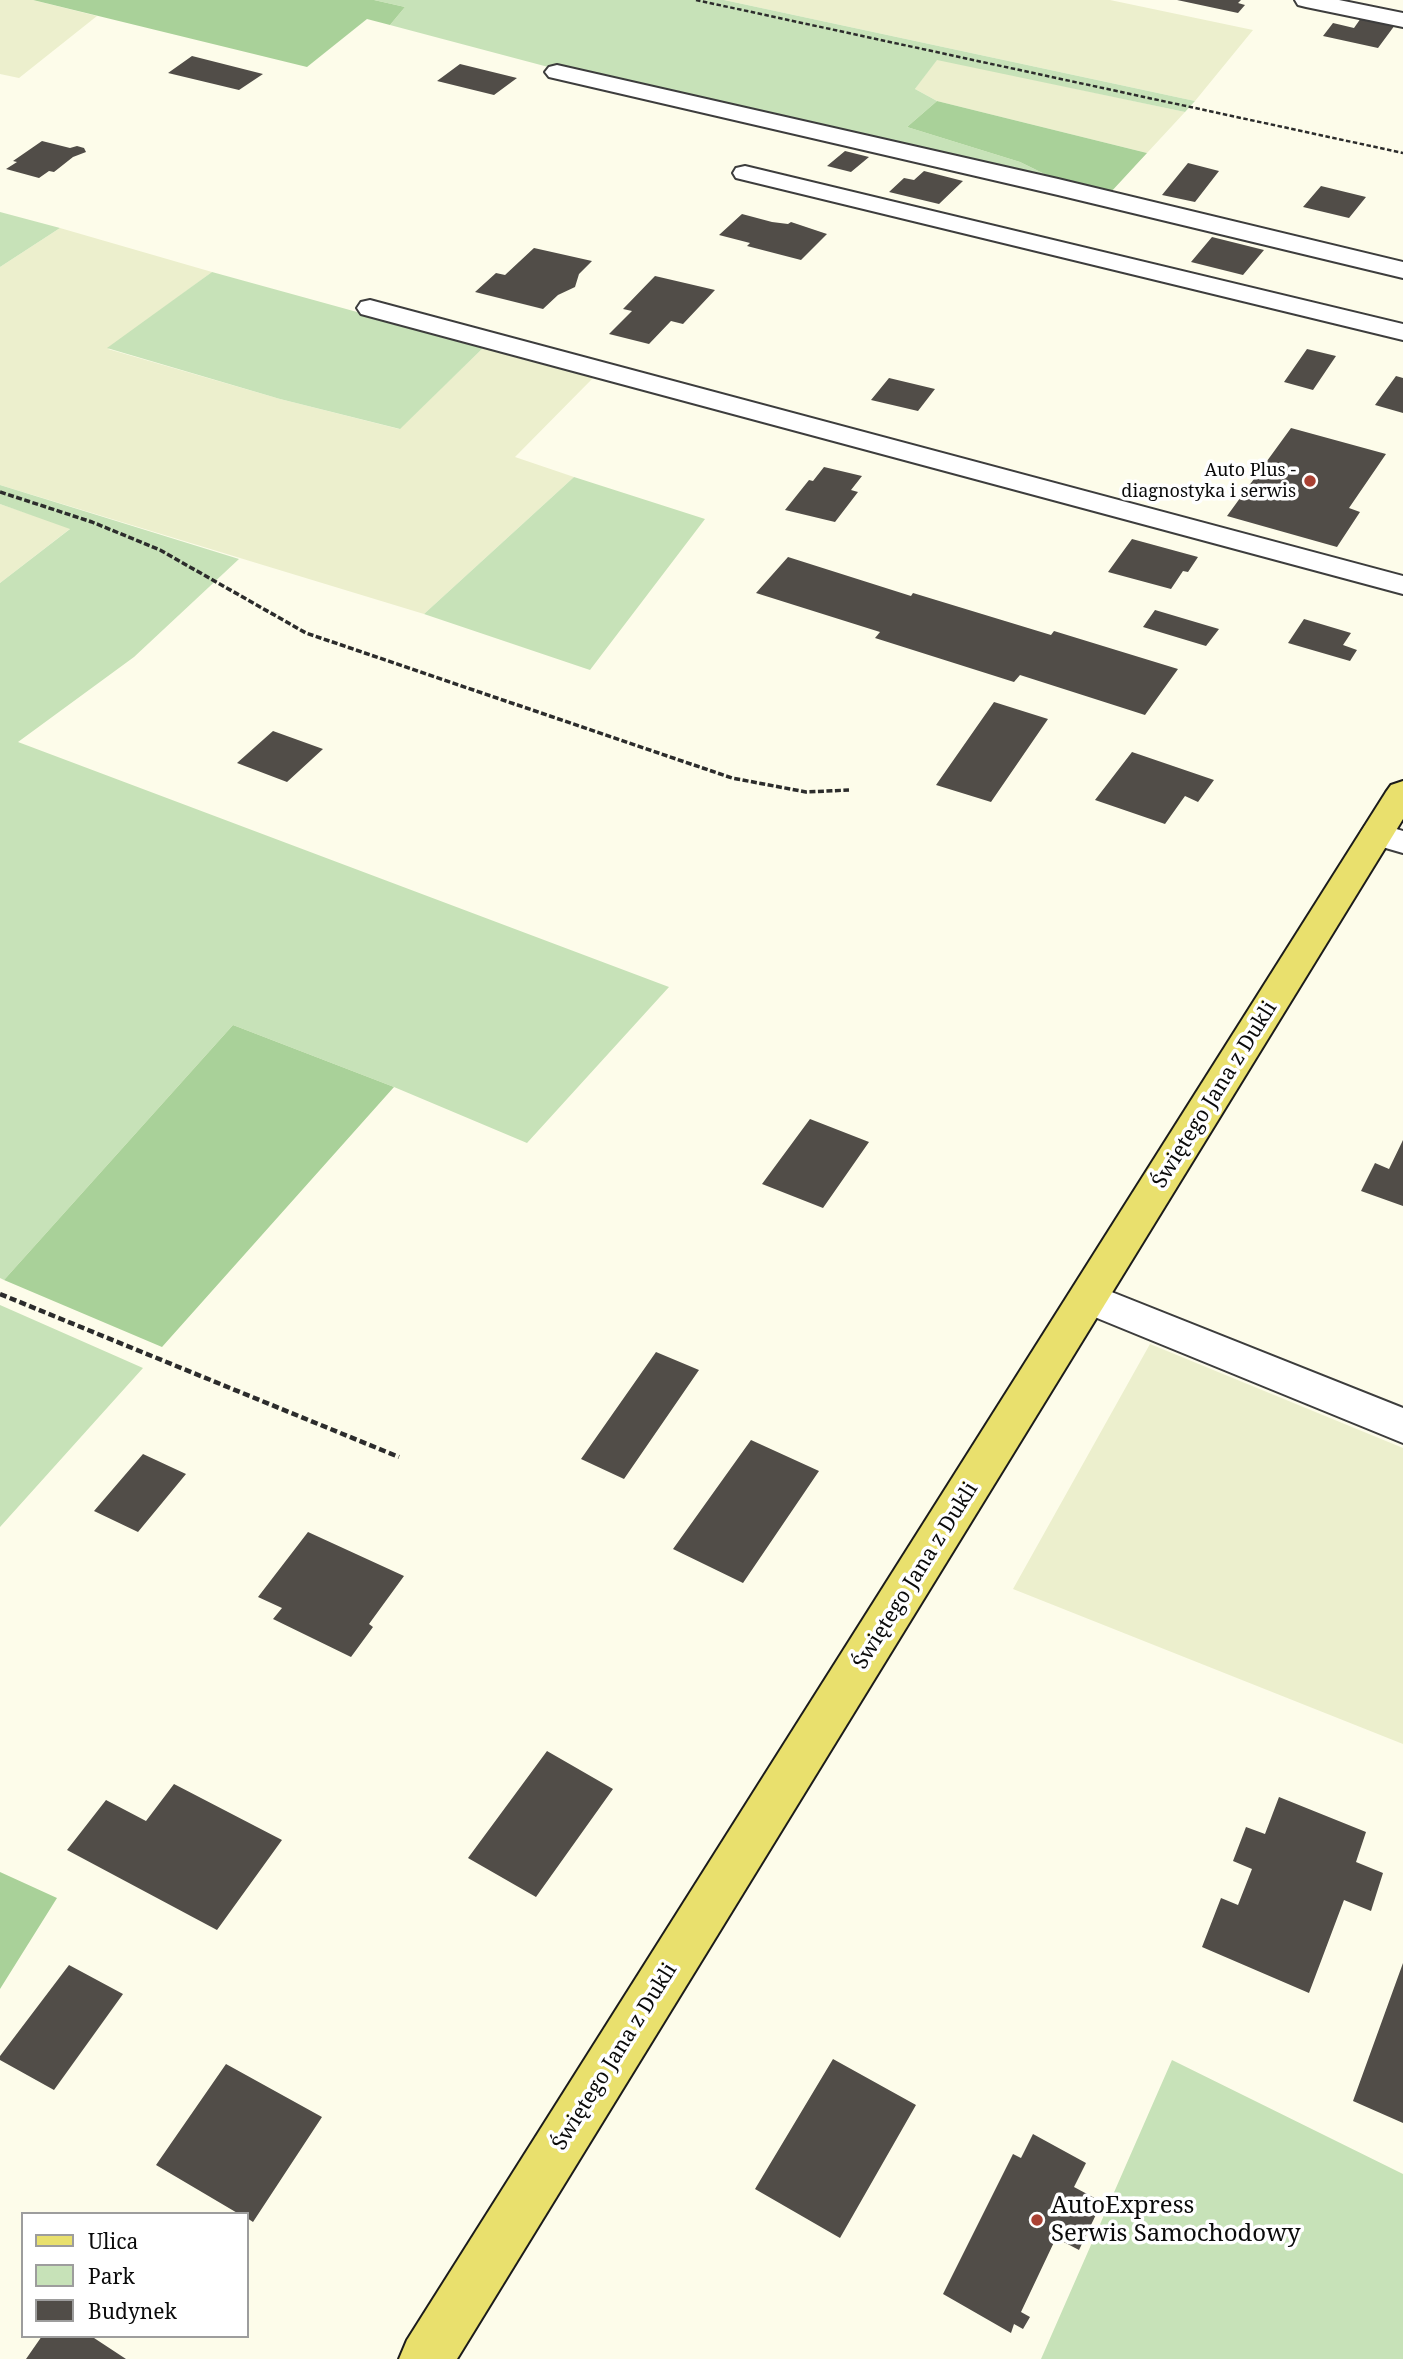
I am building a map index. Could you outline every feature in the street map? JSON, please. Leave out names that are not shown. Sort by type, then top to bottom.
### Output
[{"type":"main road","name":"Świętego Jana z Dukli","points":[[426,2359],[1089,1298],[1390,838],[1403,792]]},
{"type":"lane","points":[[1306,0],[1403,20]]},
{"type":"lane","points":[[557,72],[1058,187],[1403,270]]},
{"type":"lane","points":[[745,173],[1403,332]]},
{"type":"lane","points":[[370,308],[1403,585]]},
{"type":"lane","points":[[1089,1298],[1403,1426]]},
{"type":"path","points":[[696,0],[1403,153]]},
{"type":"path","points":[[0,492],[134,540],[181,560],[273,617],[306,633],[732,778],[806,792],[849,790]]},
{"type":"path","points":[[0,1294],[400,1458]]},
{"type":"green space","points":[[0,0],[33,0],[97,16],[19,78],[0,74]]},
{"type":"green space","points":[[33,0],[374,0],[405,7],[390,25],[367,19],[307,67]]},
{"type":"green space","points":[[374,0],[724,0],[1195,101],[1185,112],[937,60],[915,89],[937,101],[907,127],[1020,162],[1059,181],[552,68],[390,25],[405,7]]},
{"type":"green space","points":[[724,0],[1110,0],[1253,30],[1195,101]]},
{"type":"green space","points":[[937,59],[1185,112],[1147,153],[937,101],[915,89]]},
{"type":"green space","points":[[937,101],[1147,153],[1110,193],[1059,181],[1020,162],[907,127]]},
{"type":"green space","points":[[0,212],[60,228],[0,267]]},
{"type":"green space","points":[[60,228],[212,272],[108,349],[280,399],[399,429],[484,347],[594,377],[515,457],[574,477],[424,614],[0,485],[0,267]]},
{"type":"green space","points":[[212,272],[484,347],[400,429],[280,399],[107,348]]},
{"type":"green space","points":[[574,477],[705,519],[590,670],[424,614]]},
{"type":"green space","points":[[0,485],[239,559],[134,657],[18,742],[669,987],[527,1143],[394,1087],[233,1025],[4,1280],[0,1278],[0,583],[70,529],[0,504]]},
{"type":"green space","points":[[0,504],[71,528],[0,583]]},
{"type":"green space","points":[[233,1025],[394,1087],[162,1347],[4,1280]]},
{"type":"green space","points":[[0,1305],[143,1368],[0,1527]]},
{"type":"green space","points":[[1150,1344],[1403,1448],[1403,1744],[1013,1589]]},
{"type":"green space","points":[[0,1872],[57,1898],[0,1989]]},
{"type":"green space","points":[[1172,2060],[1403,2174],[1403,2359],[1041,2359]]},
{"type":"building","points":[[1177,0],[1241,0],[1238,3],[1245,5],[1238,13]]},
{"type":"building","points":[[1361,18],[1395,25],[1378,48],[1323,36],[1333,23],[1354,28]]},
{"type":"building","points":[[192,56],[263,74],[239,90],[168,73]]},
{"type":"building","points":[[460,64],[517,78],[494,95],[437,81]]},
{"type":"building","points":[[42,141],[70,148],[77,146],[84,148],[86,152],[39,178],[6,169],[17,162],[13,161]]},
{"type":"building","points":[[845,151],[869,157],[851,172],[827,166]]},
{"type":"building","points":[[1188,163],[1219,171],[1195,202],[1162,195]]},
{"type":"building","points":[[924,171],[963,181],[939,204],[889,192],[904,178],[914,180]]},
{"type":"building","points":[[1321,186],[1366,197],[1349,218],[1303,207]]},
{"type":"building","points":[[742,214],[772,222],[791,222],[827,234],[801,260],[747,246],[750,243],[719,235]]},
{"type":"building","points":[[1212,237],[1264,250],[1243,275],[1191,262]]},
{"type":"building","points":[[534,248],[592,261],[579,274],[575,287],[558,295],[543,309],[475,292],[496,273],[505,275]]},
{"type":"building","points":[[655,276],[715,290],[683,324],[671,321],[649,344],[609,334],[632,311],[623,309]]},
{"type":"building","points":[[1307,349],[1336,356],[1313,390],[1284,382]]},
{"type":"building","points":[[1396,376],[1403,378],[1403,413],[1375,405]]},
{"type":"building","points":[[889,378],[935,389],[918,411],[871,400]]},
{"type":"building","name":"Auto Plus - diagnostyka i serwis","points":[[1291,428],[1386,454],[1349,508],[1360,512],[1337,547],[1227,516]]},
{"type":"building","points":[[824,467],[862,476],[851,490],[858,492],[835,522],[785,510],[809,480],[813,481]]},
{"type":"building","points":[[1132,539],[1198,557],[1188,572],[1183,571],[1171,589],[1108,572]]},
{"type":"building","points":[[788,557],[911,596],[913,593],[1051,635],[1054,631],[1178,669],[1145,715],[1020,675],[1014,682],[875,638],[880,632],[756,593]]},
{"type":"building","points":[[1155,610],[1219,629],[1206,646],[1143,627]]},
{"type":"building","points":[[1304,619],[1351,633],[1343,645],[1357,650],[1350,661],[1288,643]]},
{"type":"building","points":[[994,702],[1048,719],[991,802],[936,785]]},
{"type":"building","points":[[273,731],[323,749],[287,782],[237,763]]},
{"type":"building","points":[[1132,752],[1214,780],[1198,802],[1185,796],[1165,824],[1095,800]]},
{"type":"building","points":[[810,1119],[869,1142],[823,1208],[762,1184]]},
{"type":"building","points":[[1403,1140],[1403,1206],[1361,1191],[1375,1163],[1389,1169]]},
{"type":"building","points":[[656,1352],[699,1370],[624,1479],[581,1459]]},
{"type":"building","points":[[751,1440],[819,1471],[743,1583],[673,1549]]},
{"type":"building","points":[[143,1454],[186,1474],[138,1532],[94,1511]]},
{"type":"building","points":[[308,1532],[404,1576],[369,1624],[373,1627],[351,1657],[273,1619],[282,1608],[258,1597]]},
{"type":"building","points":[[547,1751],[613,1789],[536,1897],[468,1858]]},
{"type":"building","points":[[174,1784],[282,1840],[217,1930],[67,1850],[106,1800],[146,1821]]},
{"type":"building","points":[[1279,1797],[1366,1832],[1356,1862],[1383,1873],[1371,1911],[1344,1900],[1309,1993],[1202,1947],[1221,1898],[1238,1905],[1252,1869],[1233,1861],[1246,1827],[1265,1834]]},
{"type":"building","points":[[1403,1963],[1403,2123],[1353,2101]]},
{"type":"building","points":[[69,1965],[123,1994],[54,2090],[0,2060],[0,2056]]},
{"type":"building","points":[[833,2059],[916,2105],[840,2238],[755,2189]]},
{"type":"building","points":[[226,2064],[322,2117],[253,2222],[248,2219],[248,2212],[236,2212],[156,2165]]},
{"type":"building","name":"AutoExpress Serwis Samochodowy","points":[[1033,2134],[1086,2163],[1074,2187],[1102,2202],[1079,2250],[1056,2238],[1021,2312],[1030,2317],[1023,2329],[1014,2324],[1011,2333],[943,2294],[1013,2154],[1021,2158]]},
{"type":"building","points":[[41,2338],[94,2338],[126,2359],[26,2359]]},
{"type":"place","name":"Auto Plus - diagnostyka i serwis","points":[[1310,481]]},
{"type":"place","name":"AutoExpress Serwis Samochodowy","points":[[1037,2220]]}]
